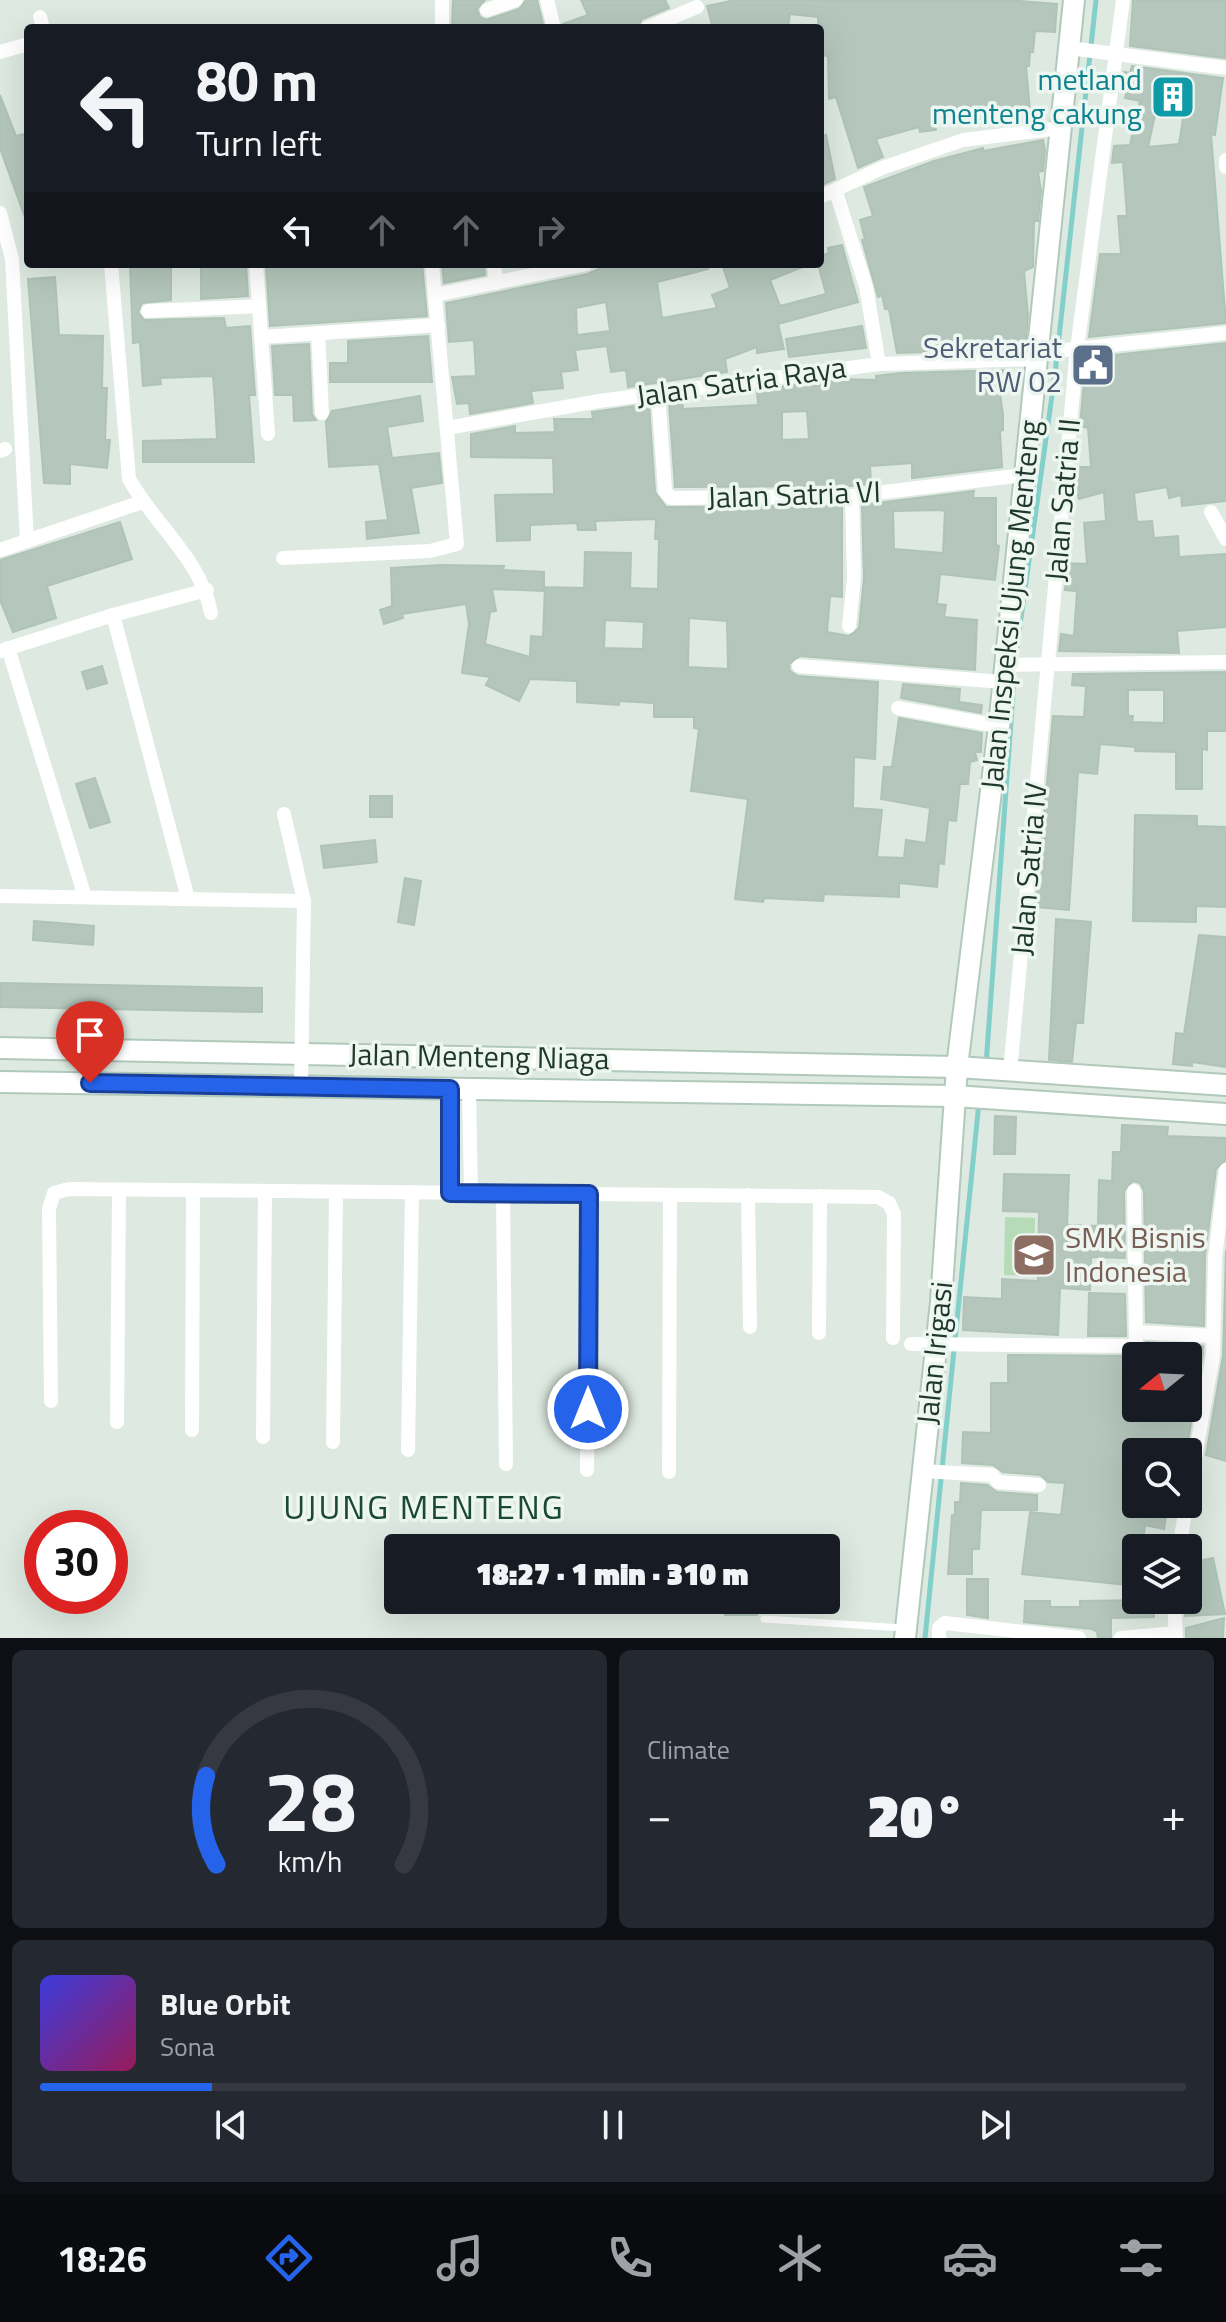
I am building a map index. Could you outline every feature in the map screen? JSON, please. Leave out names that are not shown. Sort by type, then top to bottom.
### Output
[{"type":"street","points":[[442,0],[442,24]]},
{"type":"street","points":[[487,10],[516,0]]},
{"type":"street","points":[[547,0],[553,24]]},
{"type":"street","name":"Jalan Satria II","points":[[1044,666],[1074,349],[1109,53],[1123,0]]},
{"type":"street","name":"Jalan Inspeksi Ujung Menteng","points":[[960,1067],[1008,670],[1023,475],[1061,128],[1074,49],[1071,1]]},
{"type":"street","points":[[657,24],[697,7]]},
{"type":"street","points":[[0,52],[24,45]]},
{"type":"street","points":[[1074,49],[1226,68]]},
{"type":"street","points":[[824,196],[882,168],[963,140],[1061,128]]},
{"type":"street","points":[[1226,160],[1226,167]]},
{"type":"street","points":[[836,192],[866,287],[879,364]]},
{"type":"street","points":[[0,213],[12,259],[27,541]]},
{"type":"street","points":[[111,268],[129,479],[142,502],[193,566],[207,590],[211,613]]},
{"type":"street","points":[[256,268],[268,434]]},
{"type":"street","points":[[283,558],[430,551],[457,544],[432,268]]},
{"type":"street","points":[[494,268],[496,283]]},
{"type":"street","points":[[435,295],[567,268]]},
{"type":"street","points":[[148,311],[259,306]]},
{"type":"street","points":[[263,337],[438,325]]},
{"type":"street","points":[[318,333],[322,413]]},
{"type":"street","name":"Jalan Satria Raya","points":[[447,428],[658,393],[879,364],[1038,354],[1226,333]]},
{"type":"street","name":"Jalan Satria VI","points":[[658,393],[665,491],[669,497],[852,496],[1023,475]]},
{"type":"street","points":[[849,626],[854,578],[852,496]]},
{"type":"street","points":[[0,550],[142,502]]},
{"type":"street","points":[[1211,512],[1226,539]]},
{"type":"street","points":[[85,897],[4,650],[113,615],[207,590]]},
{"type":"street","points":[[113,615],[188,899]]},
{"type":"street","points":[[799,666],[1008,670],[1044,666],[1226,662]]},
{"type":"street","name":"Jalan Satria IV","points":[[1008,1072],[1044,666]]},
{"type":"street","points":[[898,708],[999,726]]},
{"type":"street","points":[[284,814],[304,901],[301,1087]]},
{"type":"street","points":[[0,896],[304,901]]},
{"type":"street","name":"Jalan Menteng Niaga","points":[[0,1048],[960,1067],[1226,1085]]},
{"type":"street","name":"Jalan Irigasi","points":[[905,1633],[930,1472],[960,1067]]},
{"type":"street","name":"Jalan Menteng Niaga","points":[[0,1082],[956,1097],[1226,1114]]},
{"type":"street","points":[[450,1193],[460,1089]]},
{"type":"street","points":[[460,1089],[471,1193]]},
{"type":"street","points":[[1181,1534],[1213,1336],[1216,1242],[1226,1170]]},
{"type":"street","points":[[51,1401],[49,1209],[54,1193],[69,1189],[878,1197],[889,1203],[894,1214],[893,1338]]},
{"type":"street","points":[[117,1422],[119,1190]]},
{"type":"street","points":[[192,1430],[193,1191]]},
{"type":"street","points":[[263,1437],[265,1191]]},
{"type":"street","points":[[911,1344],[1134,1347],[1137,1332],[1134,1191]]},
{"type":"street","points":[[333,1442],[336,1192]]},
{"type":"street","points":[[408,1450],[412,1192]]},
{"type":"street","points":[[503,1193],[506,1464]]},
{"type":"street","points":[[587,1470],[589,1194]]},
{"type":"street","points":[[669,1472],[670,1195]]},
{"type":"street","points":[[748,1195],[750,1327]]},
{"type":"street","points":[[819,1333],[820,1196]]},
{"type":"street","points":[[1137,1332],[1213,1336]]},
{"type":"street","points":[[930,1472],[992,1475],[998,1482],[1039,1485]]},
{"type":"street","points":[[1121,1638],[1175,1636],[1174,1614]]},
{"type":"street","points":[[939,1638],[939,1628],[945,1623],[1079,1638]]},
{"type":"lane","points":[[764,1619],[905,1633]]},
{"type":"green space","points":[[1005,1217],[1035,1218],[1034,1276],[1004,1275]]},
{"type":"building","points":[[453,0],[485,0],[477,9],[480,17],[486,20],[519,9],[526,0],[537,0],[543,24],[452,24]]},
{"type":"building","points":[[581,0],[665,0],[669,8],[642,19],[639,24],[563,24],[588,15]]},
{"type":"building","points":[[735,0],[1007,0],[1057,4],[1055,32],[1035,31],[1033,52],[1030,52],[1029,66],[1026,66],[1031,122],[987,123],[987,118],[935,125],[936,130],[920,132],[919,127],[876,139],[883,157],[858,168],[836,97],[829,99],[824,24],[818,24],[818,17],[790,14],[789,24],[712,24],[707,6]]},
{"type":"building","points":[[1133,0],[1226,0],[1225,58],[1130,46]]},
{"type":"building","points":[[1132,66],[1223,78],[1215,135],[1211,134],[1226,323],[1089,337],[1100,254],[1121,254],[1118,216],[1127,216],[1123,162],[1112,163],[1114,146],[1130,145],[1140,101],[1125,98],[1127,90],[1121,89],[1124,72],[1130,73]],"holes":[[[1157,106],[1184,112],[1179,144],[1148,147]]]},
{"type":"building","points":[[0,95],[16,136],[24,134],[24,215],[0,148]]},
{"type":"building","points":[[824,135],[835,179],[824,184]]},
{"type":"building","points":[[1043,140],[1045,150],[1043,171],[1038,172],[1041,191],[1038,221],[1034,221],[1033,267],[1024,271],[1028,316],[1025,349],[897,353],[889,309],[885,309],[882,295],[878,297],[862,240],[865,239],[860,220],[873,216],[864,187],[934,161],[983,148],[983,151]]},
{"type":"building","points":[[842,245],[858,302],[778,324],[784,349],[757,353],[757,347],[725,359],[727,372],[628,387],[626,370],[611,372],[607,346],[575,350],[578,370],[561,372],[563,388],[531,391],[533,403],[470,414],[469,403],[457,404],[452,377],[476,376],[474,340],[449,342],[446,303],[588,274],[599,268],[708,268],[657,282],[662,318],[717,308],[712,295],[730,288],[723,268],[800,268],[770,280],[780,306],[826,294],[819,268],[824,268],[824,255],[829,253],[828,248]],"holes":[[[606,302],[610,331],[577,335],[576,308]]]},
{"type":"building","points":[[130,268],[171,268],[171,300],[142,303],[138,312],[144,320],[224,318],[226,328],[250,326],[255,395],[249,395],[254,462],[143,462],[143,441],[217,439],[213,376],[160,378],[161,384],[143,386],[140,342],[133,343]]},
{"type":"building","points":[[201,268],[246,268],[248,296],[201,299]]},
{"type":"building","points":[[266,268],[422,268],[427,316],[270,326]]},
{"type":"building","points":[[442,268],[484,268],[485,275],[444,283]]},
{"type":"building","points":[[55,277],[59,335],[103,336],[102,388],[107,388],[105,440],[110,440],[107,468],[70,464],[70,484],[44,483],[28,279]]},
{"type":"building","points":[[862,326],[866,348],[789,357],[786,339]]},
{"type":"building","points":[[428,336],[432,382],[330,382],[330,363],[348,363],[348,341]]},
{"type":"building","points":[[1226,343],[1226,501],[1182,506],[1181,495],[1169,498],[1167,487],[1134,493],[1137,522],[1152,521],[1154,538],[1178,536],[1179,557],[1226,554],[1226,627],[1177,631],[1179,653],[1059,651],[1061,634],[1074,636],[1077,591],[1065,590],[1067,563],[1087,564],[1084,523],[1106,521],[1104,492],[1079,499],[1076,488],[1076,467],[1091,467],[1088,428],[1080,426],[1086,358]]},
{"type":"building","points":[[309,344],[312,414],[316,420],[294,421],[293,395],[275,395],[272,346]]},
{"type":"building","points":[[1005,370],[1005,381],[998,381],[1003,414],[1003,430],[1000,431],[1002,467],[912,478],[912,463],[870,466],[871,484],[851,486],[675,487],[669,402],[682,400],[683,409],[758,405],[757,390],[840,379],[876,380],[876,376]],"holes":[[[807,411],[809,439],[782,440],[782,412]]]},
{"type":"building","points":[[420,396],[423,421],[387,427],[392,458],[439,453],[442,483],[411,488],[419,533],[367,539],[366,522],[388,520],[379,464],[329,467],[326,422],[332,411]]},
{"type":"building","points":[[649,404],[655,492],[666,507],[842,506],[842,597],[830,596],[827,632],[849,636],[859,628],[864,578],[862,505],[974,491],[973,498],[996,498],[996,545],[999,546],[995,580],[940,574],[937,604],[946,605],[944,617],[977,620],[975,670],[800,656],[789,664],[790,671],[798,676],[878,682],[875,759],[854,757],[853,808],[882,810],[877,857],[904,858],[906,840],[926,843],[930,808],[881,799],[884,767],[892,767],[899,718],[982,733],[981,752],[975,752],[977,760],[970,762],[968,784],[960,784],[956,821],[948,820],[944,864],[939,863],[937,887],[899,883],[899,897],[824,894],[823,901],[735,899],[748,799],[691,791],[699,729],[694,728],[694,717],[654,717],[654,703],[619,701],[619,705],[577,702],[577,681],[530,679],[519,701],[486,685],[490,677],[462,673],[469,624],[466,604],[402,614],[403,618],[384,624],[380,610],[392,606],[391,568],[504,566],[503,570],[544,572],[544,591],[492,589],[496,611],[490,612],[485,644],[530,657],[531,636],[543,637],[545,587],[584,588],[585,552],[631,553],[630,588],[658,589],[659,539],[655,539],[656,519],[595,521],[596,530],[578,530],[577,523],[530,525],[530,540],[497,541],[495,495],[554,494],[553,458],[471,457],[471,434],[515,426],[515,433],[555,432],[554,419],[593,419],[592,412]],"holes":[[[893,511],[945,511],[943,553],[894,549]],[[689,618],[727,621],[728,669],[688,667]],[[605,620],[644,622],[643,649],[604,648]]]},
{"type":"building","points":[[120,522],[132,559],[47,586],[56,618],[13,632],[0,600],[0,560]]},
{"type":"building","points":[[102,666],[107,683],[87,689],[82,672]]},
{"type":"building","points":[[1226,672],[1226,731],[1207,731],[1207,750],[1202,749],[1202,789],[1176,789],[1176,752],[1135,751],[1135,747],[1100,744],[1097,774],[1078,772],[1069,910],[1036,907],[1053,716],[1084,717],[1086,686],[1072,685],[1073,674]],"holes":[[[1128,690],[1164,690],[1164,723],[1132,722],[1133,716],[1128,716]]]},
{"type":"building","points":[[903,684],[960,689],[959,702],[982,705],[981,713],[901,698]]},
{"type":"building","points":[[95,778],[110,822],[90,828],[76,784]]},
{"type":"building","points":[[370,796],[392,796],[392,817],[370,817]]},
{"type":"building","points":[[1135,815],[1197,816],[1197,826],[1226,827],[1226,907],[1196,906],[1196,922],[1133,921]]},
{"type":"building","points":[[375,840],[377,862],[324,868],[321,846]]},
{"type":"building","points":[[405,878],[421,881],[414,925],[398,922]]},
{"type":"building","points":[[1056,919],[1091,922],[1083,1023],[1076,1023],[1072,1062],[1049,1060]]},
{"type":"building","points":[[34,921],[94,926],[93,945],[33,940]]},
{"type":"building","points":[[1199,935],[1226,937],[1226,1067],[1192,1062],[1192,1066],[1173,1064],[1176,1033],[1184,1034]]},
{"type":"building","points":[[0,983],[262,988],[262,1012],[0,1007]]},
{"type":"building","points":[[995,1116],[1016,1117],[1015,1154],[994,1154]]},
{"type":"building","points":[[1122,1125],[1168,1127],[1167,1136],[1226,1138],[1226,1160],[1216,1169],[1205,1256],[1204,1326],[1146,1322],[1144,1191],[1140,1183],[1133,1181],[1124,1191],[1125,1258],[1091,1257],[1090,1290],[1060,1288],[1058,1335],[963,1330],[964,1297],[1002,1299],[1002,1279],[1038,1281],[1039,1212],[1003,1211],[1004,1174],[1069,1175],[1067,1225],[1098,1226],[1099,1180],[1112,1181],[1113,1152],[1121,1152]]},
{"type":"building","points":[[1226,1250],[1226,1461],[1206,1455],[1223,1356]]},
{"type":"building","points":[[1089,1293],[1125,1294],[1126,1336],[1088,1336]]},
{"type":"building","points":[[1008,1355],[1122,1356],[1122,1422],[1191,1422],[1188,1438],[1122,1438],[1122,1518],[1166,1518],[1164,1529],[1145,1525],[1144,1534],[1122,1534],[1122,1585],[1022,1574],[1030,1512],[1061,1515],[1065,1483],[1048,1482],[1040,1475],[1003,1472],[993,1465],[962,1463],[963,1432],[991,1433],[991,1383],[1008,1383]]},
{"type":"building","points":[[961,1483],[987,1485],[997,1492],[1037,1495],[1037,1510],[981,1510],[979,1549],[972,1549],[972,1574],[948,1574],[952,1515],[955,1515],[955,1502],[960,1502]]},
{"type":"building","points":[[1213,1558],[1225,1614],[1185,1616],[1202,1614],[1202,1560]]},
{"type":"building","points":[[967,1579],[988,1579],[988,1618],[967,1615]]},
{"type":"building","points":[[1122,1600],[1122,1614],[1154,1614],[1154,1617],[1111,1618],[1111,1638],[1098,1638],[1097,1632],[1092,1629],[1024,1622],[1025,1601],[1050,1601],[1050,1607],[1080,1607],[1080,1601]]},
{"type":"building","points":[[1224,1618],[1223,1638],[1186,1638],[1186,1628]]},
{"type":"waterway","points":[[1016,654],[1055,374],[1096,0]]},
{"type":"waterway","points":[[986,1065],[1014,680]]},
{"type":"waterway","points":[[925,1638],[979,1102]]},
{"type":"place","name":"metland menteng cakung","points":[[1173,97]]},
{"type":"place","name":"Sekretariat RW 02","points":[[1093,365]]},
{"type":"place","name":"SMK Bisnis Indonesia","points":[[1034,1255]]},
{"type":"district","name":"UJUNG MENTENG","points":[[424,1507]]},
{"type":"route","points":[[90,1083],[450,1089],[450,1193],[589,1194],[588,1409]]}]
